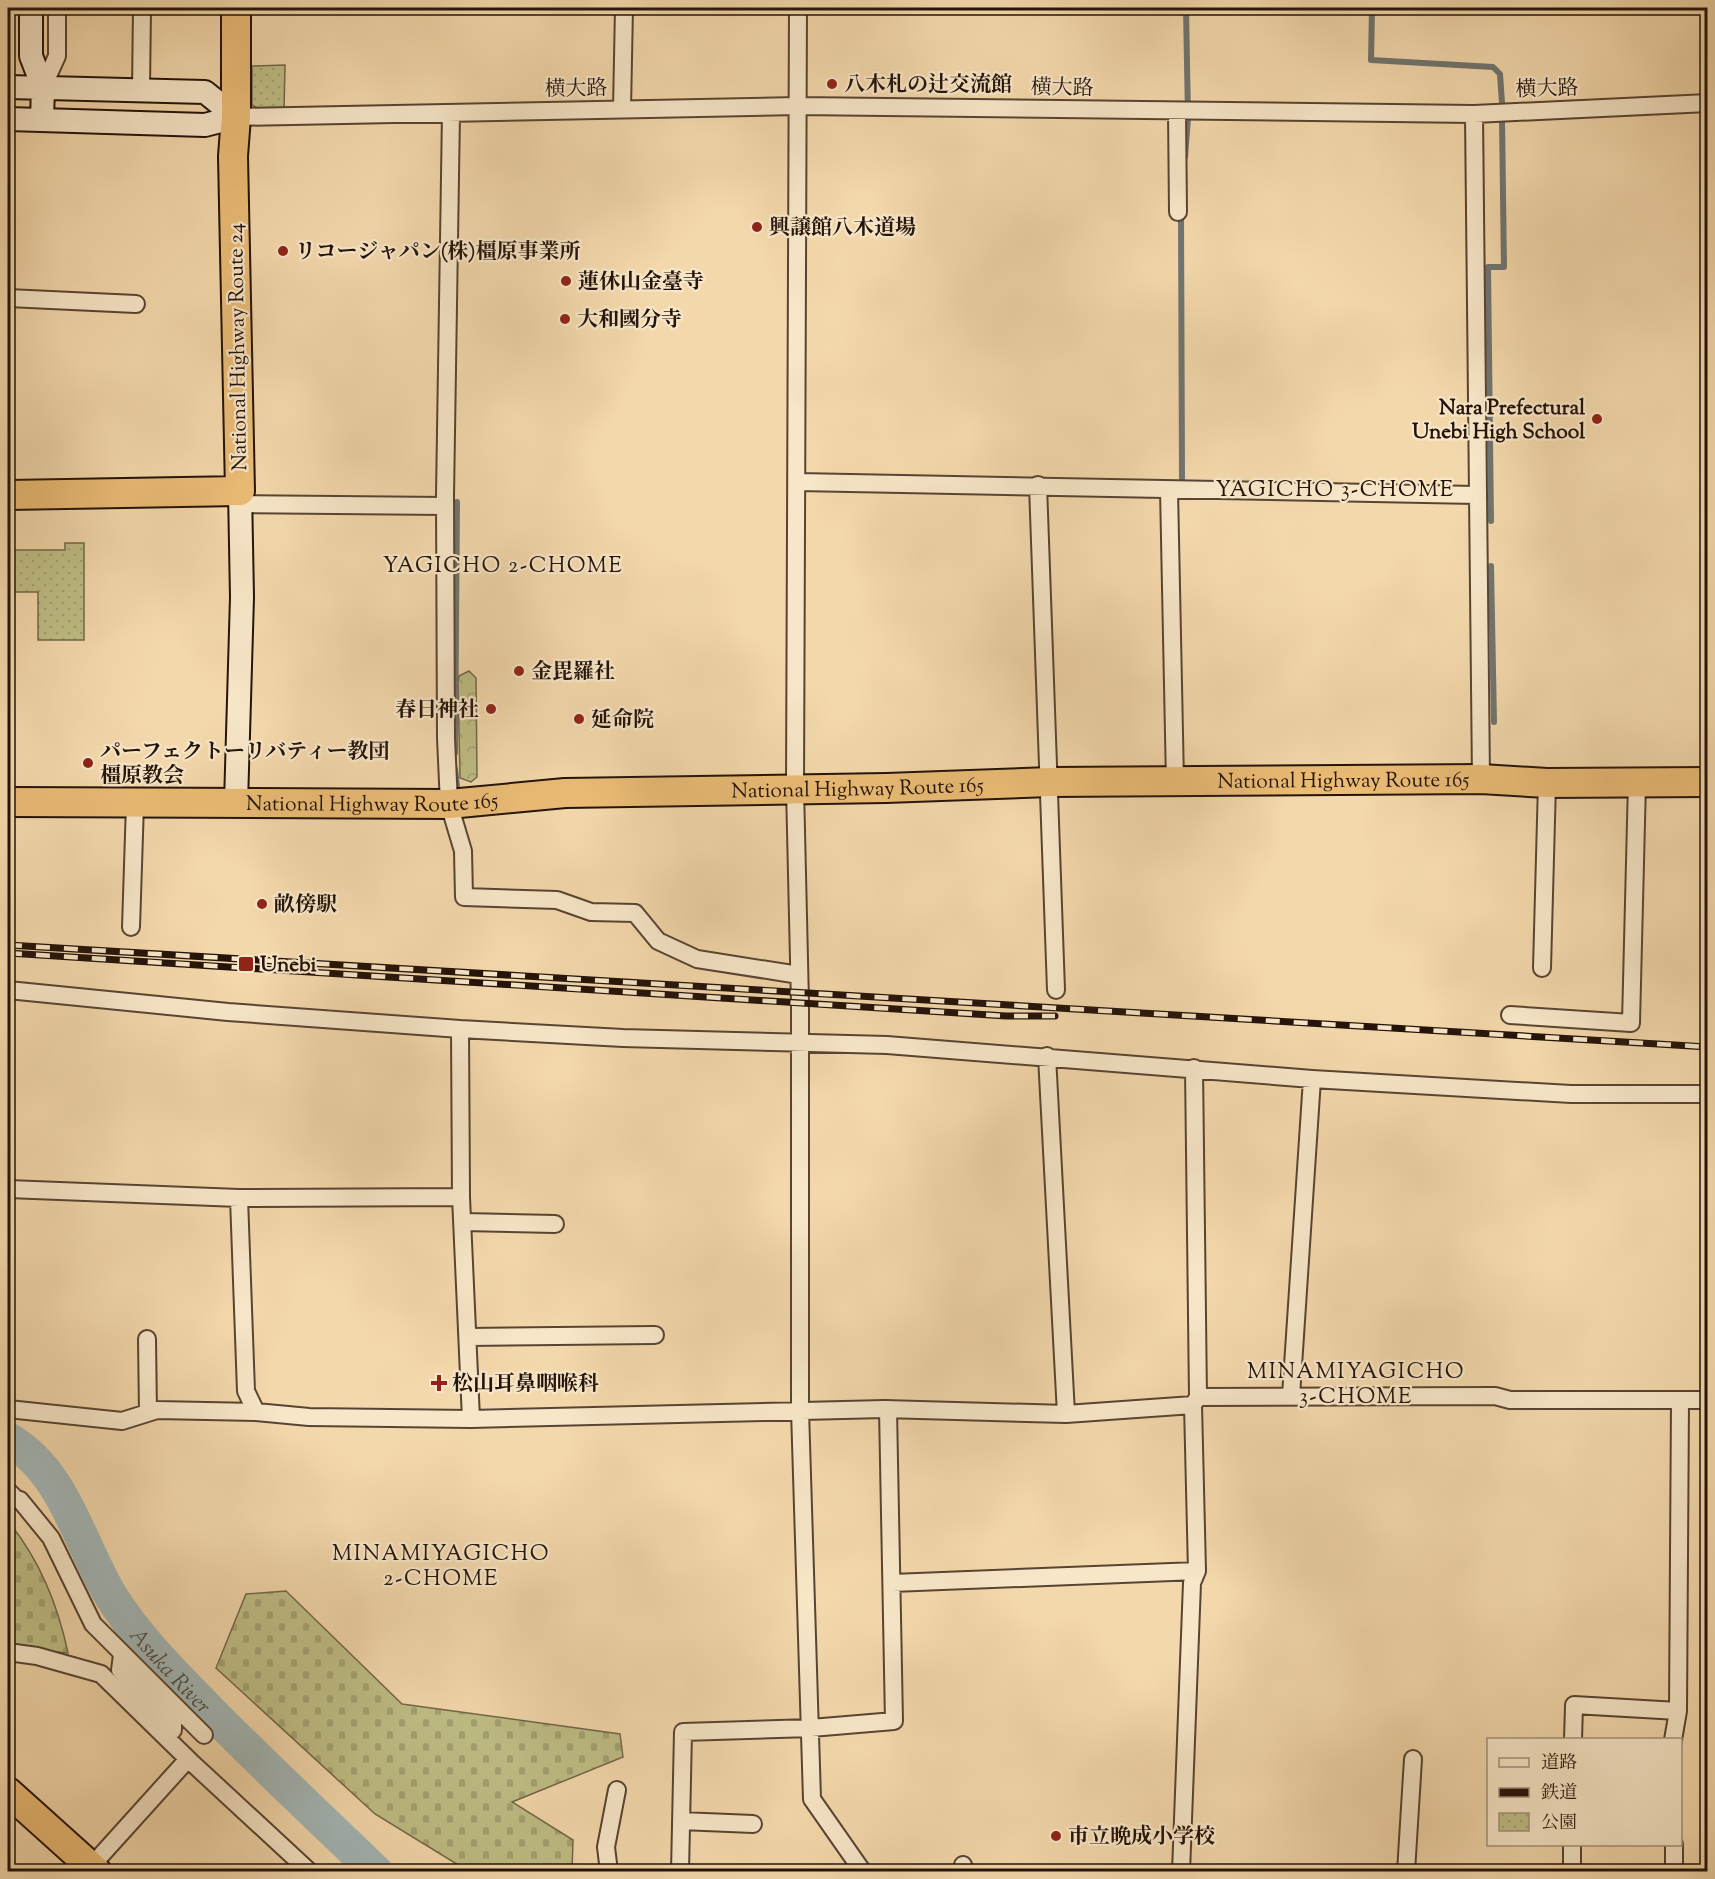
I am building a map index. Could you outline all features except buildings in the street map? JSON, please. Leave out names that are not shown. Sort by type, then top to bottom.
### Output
[{"type":"highway","name":"National Highway Route 24","points":[[8,495],[240,497],[233,156],[236,117],[236,8]]},
{"type":"highway","name":"National Highway Route 165","points":[[8,802],[449,804],[565,793],[886,788],[1050,782],[1481,779],[1547,783],[1707,782]]},
{"type":"highway","points":[[8,1792],[91,1870]]},
{"type":"street","points":[[31,8],[31,56],[43,87]]},
{"type":"street","points":[[42,120],[43,87],[57,56],[57,8]]},
{"type":"street","points":[[141,89],[142,8]]},
{"type":"street","points":[[622,109],[624,8]]},
{"type":"street","points":[[798,8],[798,482],[795,788],[799,975],[800,1410],[812,1799],[863,1872]]},
{"type":"street","points":[[8,87],[205,92],[236,117]]},
{"type":"street","name":"横大路","points":[[236,117],[798,106],[1474,114],[1707,103]]},
{"type":"street","points":[[1177,111],[1178,212]]},
{"type":"street","points":[[451,113],[445,506],[446,738],[449,804],[463,851],[464,897],[557,900],[591,912],[635,913],[658,941],[697,959],[799,975]]},
{"type":"street","points":[[1474,114],[1476,495],[1481,779]]},
{"type":"street","points":[[8,119],[205,125],[236,117]]},
{"type":"street","points":[[8,298],[136,304]]},
{"type":"street","points":[[798,482],[1476,495]]},
{"type":"street","points":[[1038,485],[1056,990]]},
{"type":"street","points":[[1169,490],[1175,782]]},
{"type":"street","points":[[236,803],[242,597],[240,497],[445,506]]},
{"type":"street","points":[[1510,1015],[1632,1023],[1637,782]]},
{"type":"street","points":[[1542,968],[1547,783]]},
{"type":"street","points":[[131,927],[135,804]]},
{"type":"street","points":[[8,990],[228,1012],[460,1029],[622,1038],[887,1045],[1312,1079],[1571,1094],[1707,1094]]},
{"type":"street","points":[[460,1029],[461,1197],[471,1419]]},
{"type":"street","points":[[1047,1056],[1066,1414]]},
{"type":"street","points":[[1181,1872],[1192,1582],[1197,1571],[1194,1068]]},
{"type":"street","points":[[1291,1396],[1312,1079]]},
{"type":"street","points":[[8,1190],[239,1198],[461,1197]]},
{"type":"street","points":[[239,1198],[246,1390],[256,1412]]},
{"type":"street","points":[[463,1222],[555,1224]]},
{"type":"street","points":[[468,1337],[655,1335]]},
{"type":"street","points":[[147,1339],[148,1413]]},
{"type":"street","points":[[8,1408],[122,1421],[157,1410],[256,1412],[309,1417],[471,1419],[888,1409],[1066,1414],[1195,1401],[1291,1396],[1495,1396],[1510,1400],[1707,1400]]},
{"type":"street","points":[[1673,1738],[1678,1710],[1680,1400]]},
{"type":"street","points":[[680,1872],[683,1732],[811,1728],[894,1721],[888,1409]]},
{"type":"street","points":[[8,1491],[20,1500],[51,1538],[93,1624],[204,1735]]},
{"type":"street","points":[[892,1582],[1197,1571]]},
{"type":"street","points":[[8,1652],[37,1656],[101,1674],[188,1759],[310,1872]]},
{"type":"street","points":[[122,1655],[120,1671],[173,1724],[173,1730],[166,1737]]},
{"type":"street","points":[[1573,1738],[1574,1706],[1678,1710]]},
{"type":"street","points":[[91,1870],[188,1759]]},
{"type":"street","points":[[1406,1872],[1413,1759]]},
{"type":"street","points":[[609,1872],[606,1847],[617,1790]]},
{"type":"street","points":[[681,1821],[753,1824]]},
{"type":"street","points":[[1572,1846],[1572,1872]]},
{"type":"street","points":[[1674,1846],[1674,1872]]},
{"type":"green space","points":[[285,65],[284,111],[263,111],[252,105],[252,66]]},
{"type":"green space","points":[[8,532],[10,532],[10,550],[65,550],[65,543],[84,543],[84,640],[38,640],[38,592],[8,592]]},
{"type":"green space","points":[[469,671],[476,678],[477,777],[471,782],[460,778],[458,683],[459,676]]},
{"type":"green space","points":[[8,1521],[29,1551],[46,1583],[59,1617],[68,1653],[8,1647]]},
{"type":"green space","points":[[286,1591],[402,1704],[620,1734],[623,1757],[512,1802],[573,1840],[572,1871],[468,1871],[375,1814],[216,1668],[246,1594]]},
{"type":"waterway","points":[[1185,157],[1188,118],[1186,8]]},
{"type":"waterway","points":[[1372,8],[1371,60],[1493,67],[1500,74],[1502,103]]},
{"type":"waterway","points":[[1491,521],[1488,267],[1504,267],[1502,120]]},
{"type":"waterway","points":[[1181,212],[1182,481]]},
{"type":"waterway","points":[[455,753],[457,502]]},
{"type":"waterway","points":[[1491,566],[1494,722]]},
{"type":"waterway","points":[[455,769],[457,786]]},
{"type":"waterway","name":"Asuka River","points":[[8,1439],[44,1470],[57,1489],[111,1596],[144,1640],[227,1728],[376,1872]]},
{"type":"railway","points":[[8,945],[1708,1047]]},
{"type":"railway","points":[[8,953],[1006,1016],[1055,1016]]},
{"type":"place","name":"八木札の辻交流館","points":[[832,84]]},
{"type":"place","name":"興譲館八木道場","points":[[757,227]]},
{"type":"place","name":"リコージャパン(株)橿原事業所","points":[[283,251]]},
{"type":"place","name":"蓮休山金臺寺","points":[[566,281]]},
{"type":"place","name":"大和國分寺","points":[[565,319]]},
{"type":"place","name":"Nara Prefectural Unebi High School","points":[[1597,419]]},
{"type":"place","name":"金毘羅社","points":[[519,671]]},
{"type":"place","name":"春日神社","points":[[491,709]]},
{"type":"place","name":"延命院","points":[[579,719]]},
{"type":"place","name":"パーフェクトーリバティー教団 橿原教会","points":[[88,763]]},
{"type":"place","name":"畝傍駅","points":[[262,904]]},
{"type":"place","name":"Unebi","points":[[246,964]]},
{"type":"place","name":"松山耳鼻咽喉科","points":[[439,1383]]},
{"type":"place","name":"市立晩成小学校","points":[[1056,1836]]},
{"type":"district","name":"YAGICHO 3-CHOME","points":[[1335,488]]},
{"type":"district","name":"YAGICHO 2-CHOME","points":[[503,564]]},
{"type":"district","name":"MINAMIYAGICHO 3-CHOME","points":[[1356,1382]]},
{"type":"district","name":"MINAMIYAGICHO 2-CHOME","points":[[441,1565]]}]
